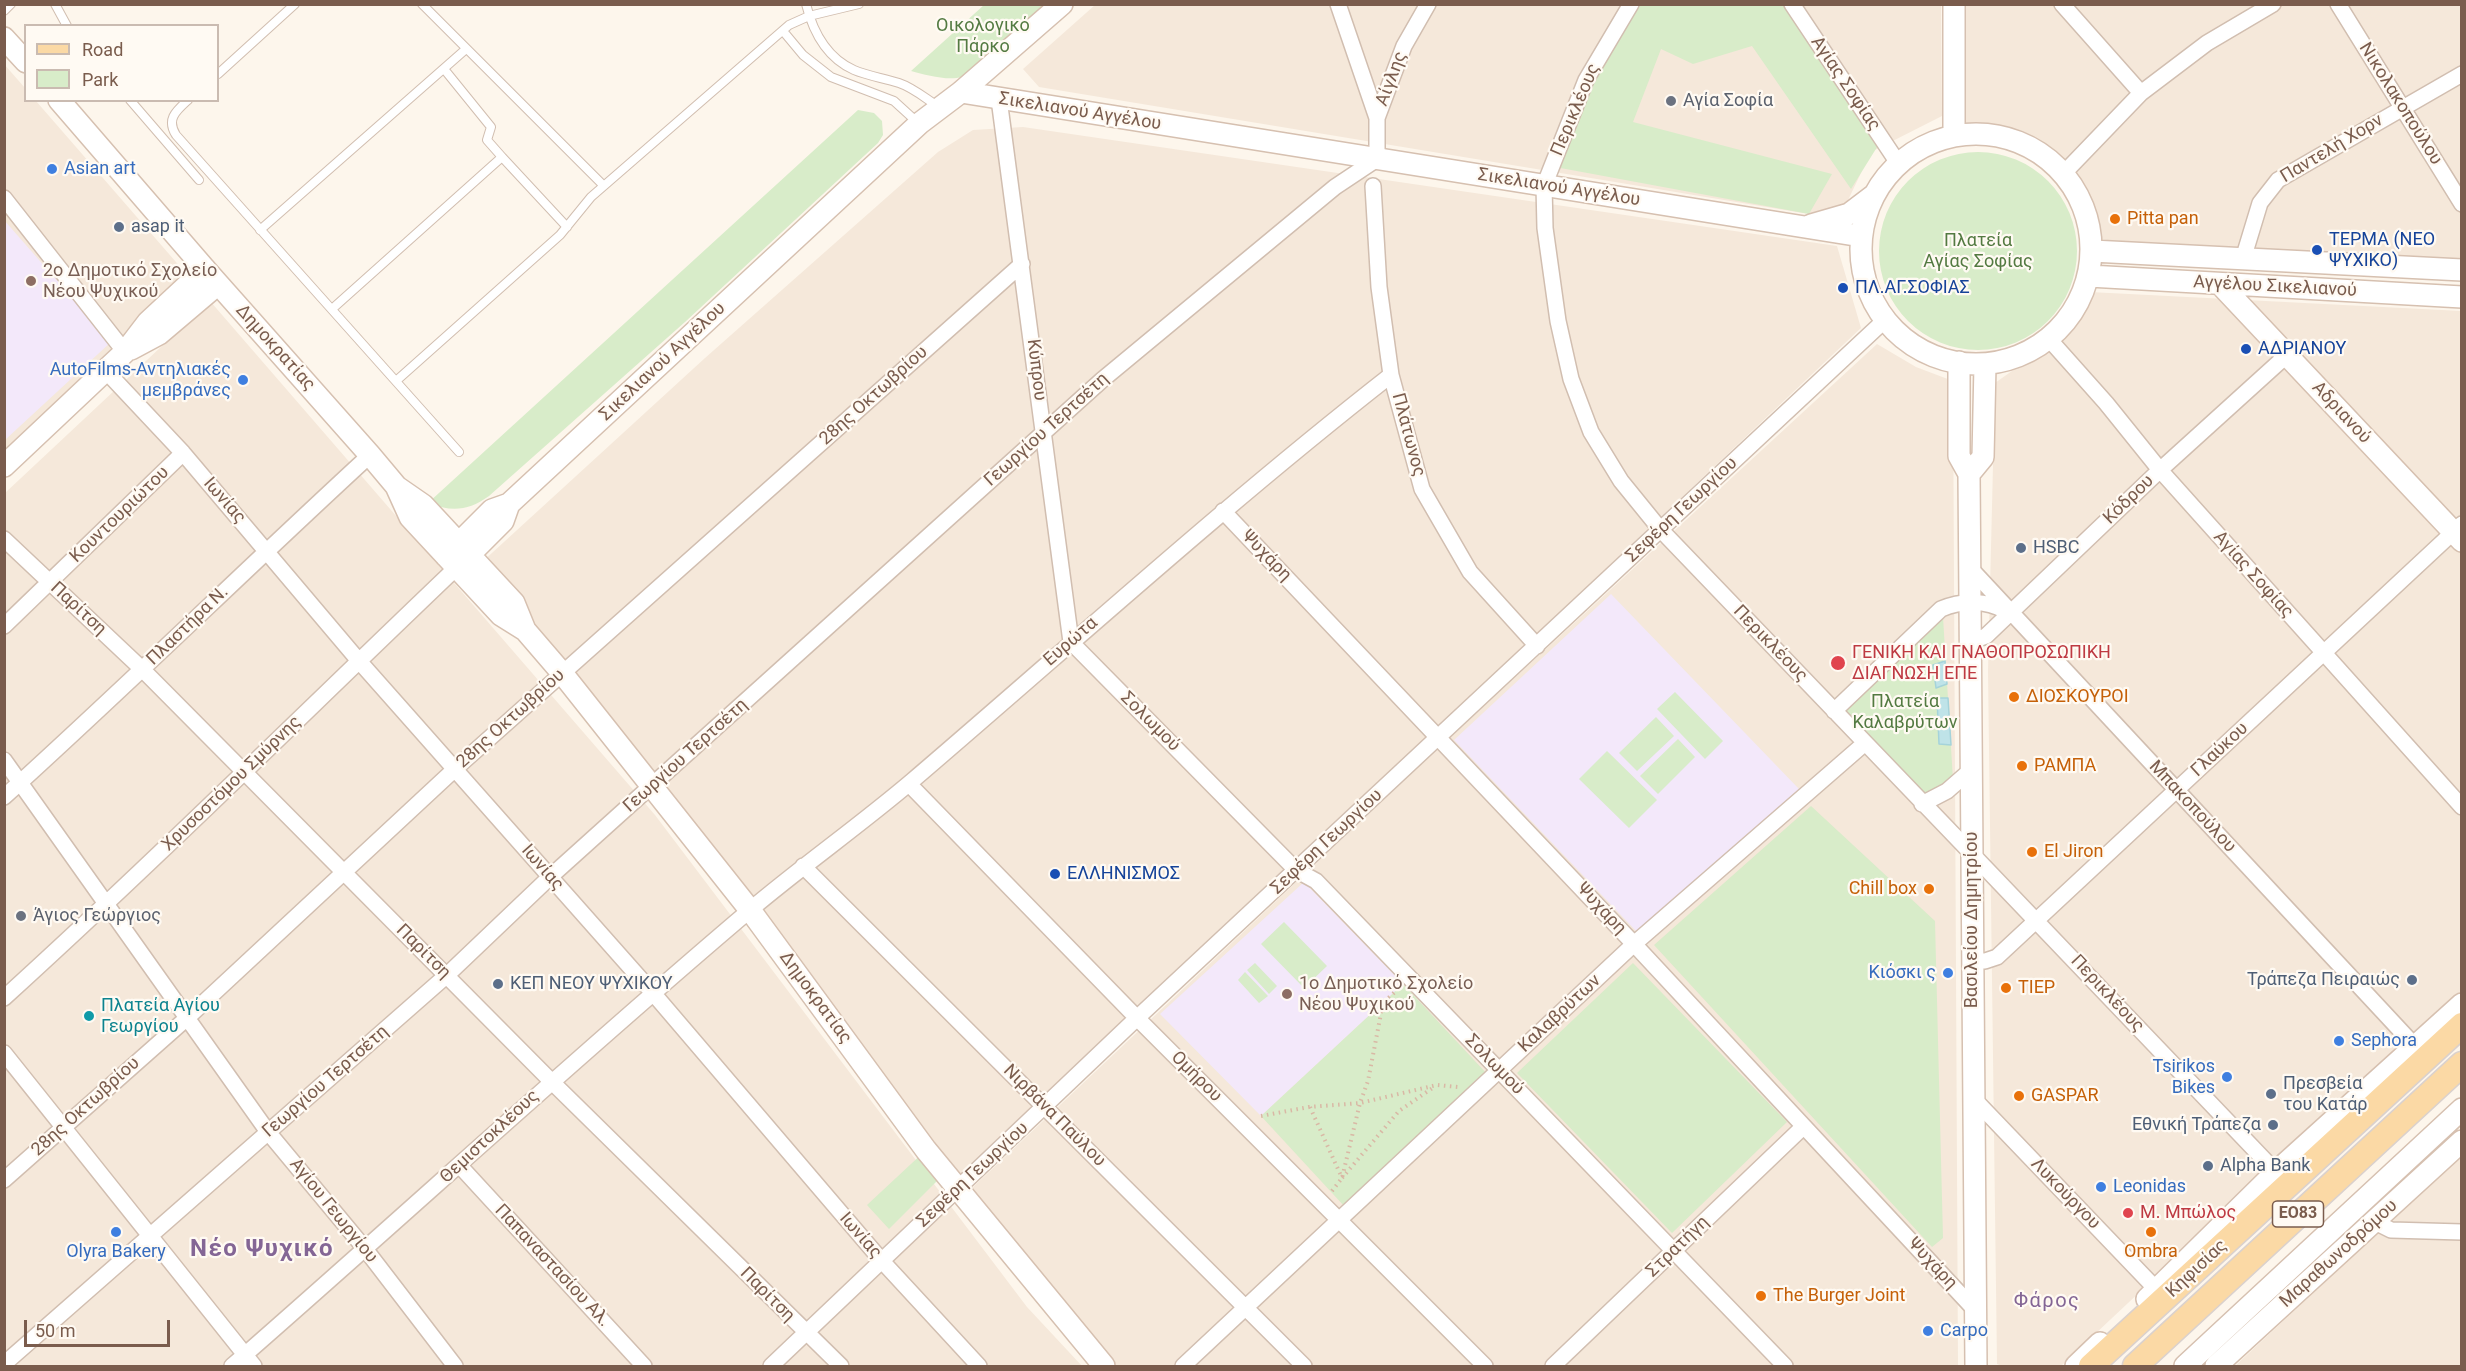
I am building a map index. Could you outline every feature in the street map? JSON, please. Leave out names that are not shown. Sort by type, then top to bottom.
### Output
[{"type":"main road","name":"Κηφισίας","points":[[2091,1366],[2462,1025]]},
{"type":"main road","name":"Κηφισίας","points":[[2135,1366],[2462,1064]]},
{"type":"street","points":[[961,92],[1062,4]]},
{"type":"street","points":[[1338,4],[1377,118]]},
{"type":"street","name":"Αίγλης","points":[[1377,159],[1377,118],[1404,46],[1428,4]]},
{"type":"street","name":"Περικλέους","points":[[1631,4],[1586,80],[1544,186],[1545,228],[1558,321],[1572,379],[1591,432],[1621,481],[1660,529],[2276,1172]]},
{"type":"street","name":"Αγίας Σοφίας","points":[[1792,4],[1898,163]]},
{"type":"street","points":[[1954,4],[1954,135]]},
{"type":"street","points":[[2064,173],[2142,93],[2207,43],[2273,4]]},
{"type":"street","name":"Νικολακοπούλου","points":[[2338,4],[2462,204]]},
{"type":"street","points":[[2068,6],[2142,93]]},
{"type":"street","points":[[4,38],[24,60]]},
{"type":"street","name":"Παντελή Χορν","points":[[2243,259],[2257,210],[2268,190],[2278,180],[2462,74]]},
{"type":"street","name":"Σικελιανού Αγγέλου","points":[[458,555],[492,510],[509,504],[920,123],[961,92],[1861,236]]},
{"type":"street","name":"Κύπρου","points":[[999,99],[1023,264],[1071,642]]},
{"type":"street","name":"Δημοκρατίας","points":[[61,102],[211,277],[396,486],[423,505],[458,555],[514,603],[525,630],[653,786],[750,910],[926,1150],[1104,1366]]},
{"type":"street","points":[[1984,133],[2014,139],[2041,153],[2064,173],[2080,196],[2089,223],[2092,251],[2089,276],[2074,311],[2049,339],[2024,354],[1985,364],[1935,357],[1908,342],[1885,320],[1870,295],[1862,266],[1861,236],[1874,195],[1880,184],[1898,163],[1924,145],[1954,135],[1984,133]]},
{"type":"street","name":"Γεωργίου Τερτσέτη","points":[[4,1364],[446,976],[550,877],[1102,380],[1335,187],[1377,159]]},
{"type":"street","name":"Πλάτωνος","points":[[1374,186],[1379,287],[1391,375],[1422,489],[1470,572],[1537,646]]},
{"type":"street","name":"Σικελιανού Αγγέλου","points":[[1802,227],[1832,221],[1849,214],[1874,195]]},
{"type":"street","points":[[4,198],[125,352]]},
{"type":"street","name":"Αγγέλου Σικελιανού","points":[[2092,251],[2462,270]]},
{"type":"street","points":[[2258,325],[2256,286],[2263,273],[2289,261]]},
{"type":"street","name":"28ης Οκτωβρίου","points":[[4,1180],[187,1018],[456,768],[1023,264]]},
{"type":"street","name":"Αγγέλου Σικελιανού","points":[[2089,276],[2462,297]]},
{"type":"street","points":[[4,466],[125,352],[147,322],[211,277]]},
{"type":"street","name":"Αδριανού","points":[[2220,284],[2459,532]]},
{"type":"street","name":"Σεφέρη Γεωργίου","points":[[771,1366],[1137,1018],[1885,320]]},
{"type":"street","name":"Αγίας Σοφίας","points":[[2049,339],[2106,403],[2160,470],[2462,807]]},
{"type":"street","name":"Κόδρου","points":[[1970,642],[1986,636],[2160,470],[2286,355]]},
{"type":"street","name":"Βασιλείου Δημητρίου","points":[[1959,362],[1959,456],[1969,474],[1976,1363]]},
{"type":"street","points":[[1969,474],[1983,457],[1985,364]]},
{"type":"street","name":"Ιωνίας","points":[[105,370],[183,453],[359,661],[653,993],[882,1260],[979,1366]]},
{"type":"street","name":"Ευρώτα","points":[[750,910],[909,784],[1223,511],[1391,375]]},
{"type":"street","name":"Κουντουριώτου","points":[[4,626],[183,453]]},
{"type":"street","name":"Πλαστήρα Ν.","points":[[4,797],[143,670],[267,550],[370,455]]},
{"type":"street","name":"Ψυχάρη","points":[[1223,511],[1634,945],[1974,1310]]},
{"type":"street","name":"Γλαύκου","points":[[1972,961],[1985,961],[1997,957],[2038,921],[2324,653],[2459,532]]},
{"type":"street","name":"Παρίτση","points":[[4,538],[143,670],[551,1081],[841,1366]]},
{"type":"street","name":"Χρυσοστόμου Σμύρνης","points":[[4,998],[246,772],[359,661],[458,555]]},
{"type":"street","name":"Μπακοπούλου","points":[[1970,568],[2414,1045]]},
{"type":"street","points":[[1834,711],[1941,609],[1953,604],[1995,604],[2011,613]]},
{"type":"street","name":"Σολωμού","points":[[1071,642],[1296,870],[1316,880],[1785,1366]]},
{"type":"street","name":"Καλαβρύτων","points":[[1183,1366],[1634,945],[1865,743]]},
{"type":"street","name":"Αγίου Γεωργίου","points":[[4,760],[268,1132],[366,1250],[455,1366]]},
{"type":"street","points":[[1922,804],[1947,791],[1971,770]]},
{"type":"street","name":"Ομήρου","points":[[909,784],[1137,1018],[1485,1366]]},
{"type":"street","name":"Νιρβάνα Παύλου","points":[[803,866],[1304,1366]]},
{"type":"street","name":"Θεμιστοκλέους","points":[[232,1366],[249,1361],[366,1250],[551,1081],[750,910]]},
{"type":"street","points":[[2076,1366],[2157,1290],[2276,1172],[2462,1004]]},
{"type":"street","points":[[4,1053],[249,1361]]},
{"type":"street","name":"Λυκούργου","points":[[1973,1098],[2157,1290]]},
{"type":"street","points":[[2185,1366],[2462,1109]]},
{"type":"street","name":"Στρατήγη","points":[[1553,1366],[1803,1127]]},
{"type":"street","name":"Μαραθωνοδρόμου","points":[[2216,1366],[2462,1141]]},
{"type":"street","name":"Παπαναστασίου Αλ.","points":[[460,1166],[644,1366]]},
{"type":"street","points":[[2375,1222],[2391,1230],[2462,1232]]},
{"type":"lane","points":[[4,11],[11,4]]},
{"type":"lane","points":[[55,4],[66,24]]},
{"type":"lane","points":[[219,73],[295,4]]},
{"type":"lane","points":[[422,4],[603,185]]},
{"type":"lane","points":[[806,4],[820,40],[841,64],[855,71],[899,83],[915,90],[940,108]]},
{"type":"lane","points":[[396,381],[567,227],[591,196],[603,185],[783,31],[799,19],[859,4]]},
{"type":"lane","points":[[783,31],[803,55],[831,77],[894,101],[920,123]]},
{"type":"lane","points":[[260,230],[466,49]]},
{"type":"lane","points":[[444,69],[491,127],[487,140],[567,227]]},
{"type":"lane","points":[[132,102],[199,180]]},
{"type":"lane","points":[[186,102],[175,113],[171,127],[459,452]]},
{"type":"lane","points":[[332,309],[502,157]]},
{"type":"path","points":[[1342,1179],[1360,1103],[1368,1081],[1383,1003],[1403,984]]},
{"type":"path","points":[[1331,1192],[1399,1111],[1437,1085]]},
{"type":"path","points":[[1261,1116],[1310,1107],[1360,1103],[1437,1085],[1479,1089]]},
{"type":"path","points":[[1310,1107],[1342,1179]]},
{"type":"shaded area","points":[[1095,5],[1941,5],[1942,116],[1871,152],[1839,219],[1832,221],[1809,214],[1039,87],[1023,69]]},
{"type":"shaded area","points":[[1963,5],[2461,5],[2461,265],[2097,244],[2093,218],[2081,189],[2063,161],[2038,142],[2000,127],[1964,123]]},
{"type":"shaded area","points":[[4,64],[24,87],[24,102],[37,102],[189,277],[5,449]]},
{"type":"shaded area","points":[[1023,127],[1837,246],[1861,328],[961,1178],[481,563],[705,358],[938,152],[973,130]]},
{"type":"shaded area","name":"2ο Δημοτικό Σχολείο Νέου Ψυχικού","points":[[4,220],[111,342],[5,440],[4,440]]},
{"type":"shaded area","points":[[2090,292],[2461,311],[2461,998],[2392,1055],[2061,1366],[2002,1366],[1997,1364],[1988,671],[1995,383],[2036,354],[2069,323]]},
{"type":"shaded area","points":[[210,301],[655,815],[1027,1307],[1082,1366],[5,1366],[5,493]]},
{"type":"shaded area","points":[[1877,344],[1916,367],[1953,381],[1958,1366],[1117,1366],[972,1188],[1432,754]]},
{"type":"shaded area","points":[[1611,594],[1799,789],[1637,932],[1454,740]]},
{"type":"shaded area","name":"1ο Δημοτικό Σχολείο Νέου Ψυχικού","points":[[1304,882],[1403,984],[1261,1116],[1160,1014]]},
{"type":"shaded area","points":[[2461,1157],[2461,1366],[2235,1366],[2339,1269]]},
{"type":"green space","name":"Οικολογικό Πάρκο","points":[[984,5],[1053,5],[995,56],[971,73],[962,77],[950,78],[911,71]]},
{"type":"green space","points":[[1640,5],[1785,5],[1879,144],[1851,189],[1752,46],[1693,64],[1661,49],[1633,122],[1832,174],[1809,214],[1555,167],[1593,78]]},
{"type":"green space","points":[[858,110],[874,113],[882,121],[883,135],[878,143],[685,322],[489,496],[474,505],[460,509],[428,503]]},
{"type":"green space","name":"Πλατεία Αγίας Σοφίας","points":[[1978,152],[1997,154],[2016,160],[2033,169],[2048,181],[2060,196],[2069,213],[2075,232],[2077,251],[2075,270],[2069,289],[2060,306],[2048,321],[2033,333],[2016,342],[1997,348],[1978,350],[1959,348],[1940,342],[1923,333],[1908,321],[1896,306],[1887,289],[1881,270],[1879,251],[1881,232],[1887,213],[1896,196],[1908,181],[1923,169],[1940,160],[1959,154]]},
{"type":"green space","name":"Πλατεία Καλαβρύτων","points":[[1943,617],[1953,780],[1925,795],[1842,709]]},
{"type":"green space","points":[[1675,692],[1723,741],[1705,759],[1657,709]]},
{"type":"green space","points":[[1656,717],[1674,736],[1637,771],[1619,753]]},
{"type":"green space","points":[[1678,739],[1695,757],[1658,794],[1640,776]]},
{"type":"green space","points":[[1607,751],[1657,800],[1629,828],[1579,779]]},
{"type":"green space","points":[[1811,806],[1935,921],[1943,1238],[1932,1247],[1654,945]]},
{"type":"green space","points":[[1284,922],[1327,966],[1304,988],[1261,944]]},
{"type":"green space","points":[[1255,963],[1277,986],[1269,994],[1247,970]]},
{"type":"green space","points":[[1633,963],[1787,1122],[1672,1233],[1517,1073]]},
{"type":"green space","points":[[1245,972],[1268,996],[1259,1003],[1238,980]]},
{"type":"green space","points":[[1403,984],[1488,1075],[1345,1207],[1261,1116]]},
{"type":"green space","points":[[926,1150],[945,1173],[889,1229],[867,1205]]},
{"type":"water","points":[[1945,661],[1947,684],[1936,688],[1933,665]]},
{"type":"water","points":[[1937,698],[1948,698],[1951,745],[1939,744]]},
{"type":"place","name":"Αγία Σοφία","points":[[1671,101]]},
{"type":"place","name":"Asian art","points":[[52,169]]},
{"type":"place","name":"Pitta pan","points":[[2115,219]]},
{"type":"place","name":"asap it","points":[[119,227]]},
{"type":"place","name":"ΤΕΡΜΑ (ΝΕΟ ΨΥΧΙΚΟ)","points":[[2317,250]]},
{"type":"place","name":"2ο Δημοτικό Σχολείο Νέου Ψυχικού","points":[[31,281]]},
{"type":"place","name":"ΠΛ.ΑΓ.ΣΟΦΙΑΣ","points":[[1843,288]]},
{"type":"place","name":"ΑΔΡΙΑΝΟΥ","points":[[2246,349]]},
{"type":"place","name":"AutoFilms-Αντηλιακές μεμβράνες","points":[[243,380]]},
{"type":"place","name":"HSBC","points":[[2021,548]]},
{"type":"place","name":"ΓΕΝΙΚΗ ΚΑΙ ΓΝΑΘΟΠΡΟΣΩΠΙΚΗ ΔΙΑΓΝΩΣΗ ΕΠΕ","points":[[1838,663]]},
{"type":"place","name":"ΔΙΟΣΚΟΥΡΟΙ","points":[[2014,697]]},
{"type":"place","name":"ΡΑΜΠΑ","points":[[2022,766]]},
{"type":"place","name":"El Jiron","points":[[2032,852]]},
{"type":"place","name":"ΕΛΛΗΝΙΣΜΟΣ","points":[[1055,874]]},
{"type":"place","name":"Chill box","points":[[1929,889]]},
{"type":"place","name":"Άγιος Γεώργιος","points":[[21,916]]},
{"type":"place","name":"Κιόσκι ς","points":[[1948,973]]},
{"type":"place","name":"Τράπεζα Πειραιώς","points":[[2412,980]]},
{"type":"place","name":"ΚΕΠ ΝΕΟΥ ΨΥΧΙΚΟΥ","points":[[498,984]]},
{"type":"place","name":"ΤΙΕΡ","points":[[2006,988]]},
{"type":"place","name":"1ο Δημοτικό Σχολείο Νέου Ψυχικού","points":[[1287,994]]},
{"type":"place","name":"Πλατεία Αγίου Γεωργίου","points":[[89,1016]]},
{"type":"place","name":"Sephora","points":[[2339,1041]]},
{"type":"place","name":"Tsirikos Bikes","points":[[2227,1077]]},
{"type":"place","name":"Πρεσβεία του Κατάρ","points":[[2271,1094]]},
{"type":"place","name":"GASPAR","points":[[2019,1096]]},
{"type":"place","name":"Εθνική Τράπεζα","points":[[2273,1125]]},
{"type":"place","name":"Alpha Bank","points":[[2208,1166]]},
{"type":"place","name":"Leonidas","points":[[2101,1187]]},
{"type":"place","name":"Μ. Μπώλος","points":[[2128,1213]]},
{"type":"place","name":"Olyra Bakery","points":[[116,1232]]},
{"type":"place","name":"Ombra","points":[[2151,1232]]},
{"type":"place","name":"The Burger Joint","points":[[1761,1296]]},
{"type":"place","name":"Carpo","points":[[1928,1331]]},
{"type":"district","name":"Νέο Ψυχικό","points":[[262,1250]]},
{"type":"district","name":"Φάρος","points":[[2047,1302]]}]
